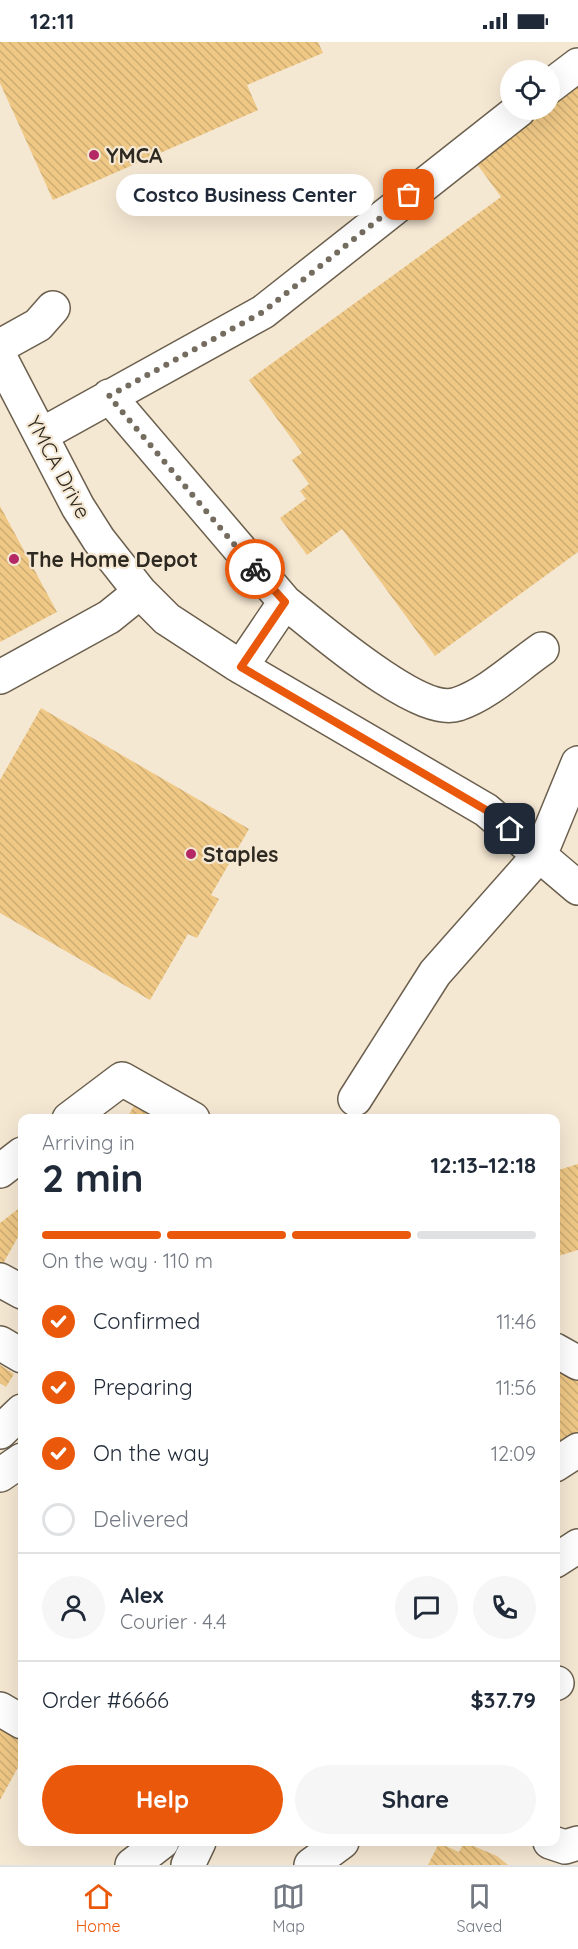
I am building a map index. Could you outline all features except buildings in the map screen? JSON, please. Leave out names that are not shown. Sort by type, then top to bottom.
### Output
[{"type":"street","points":[[560,79],[578,65]]},
{"type":"street","points":[[41,435],[263,312],[506,120]]},
{"type":"street","points":[[0,346],[38,325],[53,308]]},
{"type":"street","name":"YMCA Drive","points":[[0,357],[94,532],[140,592],[167,619],[241,667],[486,810],[541,854],[578,888]]},
{"type":"street","points":[[109,396],[285,602],[365,666],[413,695],[441,704],[456,705],[485,690],[542,649]]},
{"type":"street","points":[[0,677],[108,617],[140,592]]},
{"type":"street","points":[[241,667],[285,602]]},
{"type":"street","points":[[355,1099],[435,973],[541,854],[578,763]]},
{"type":"street","points":[[76,1114],[122,1079],[184,1114]]},
{"type":"street","points":[[0,1171],[18,1157]]},
{"type":"street","points":[[0,1280],[18,1290]]},
{"type":"street","points":[[0,1343],[18,1354]]},
{"type":"street","points":[[560,1353],[578,1363]]},
{"type":"street","points":[[0,1432],[18,1415]]},
{"type":"street","points":[[560,1462],[578,1450]]},
{"type":"street","points":[[0,1709],[18,1720]]},
{"type":"street","points":[[560,1845],[565,1847],[578,1844]]},
{"type":"street","points":[[132,1865],[157,1846]]},
{"type":"street","points":[[188,1865],[197,1846]]},
{"type":"street","points":[[311,1865],[337,1846]]},
{"type":"way so far","points":[[255,569],[109,396],[263,312],[409,195]]},
{"type":"place","name":"YMCA","points":[[94,155]]},
{"type":"place","name":"Costco Business Center","points":[[409,195]]},
{"type":"place","name":"The Home Depot","points":[[14,559]]},
{"type":"place","name":"Staples","points":[[191,854]]},
{"type":"route","points":[[255,569],[285,602],[241,667],[486,810],[510,829]]}]
